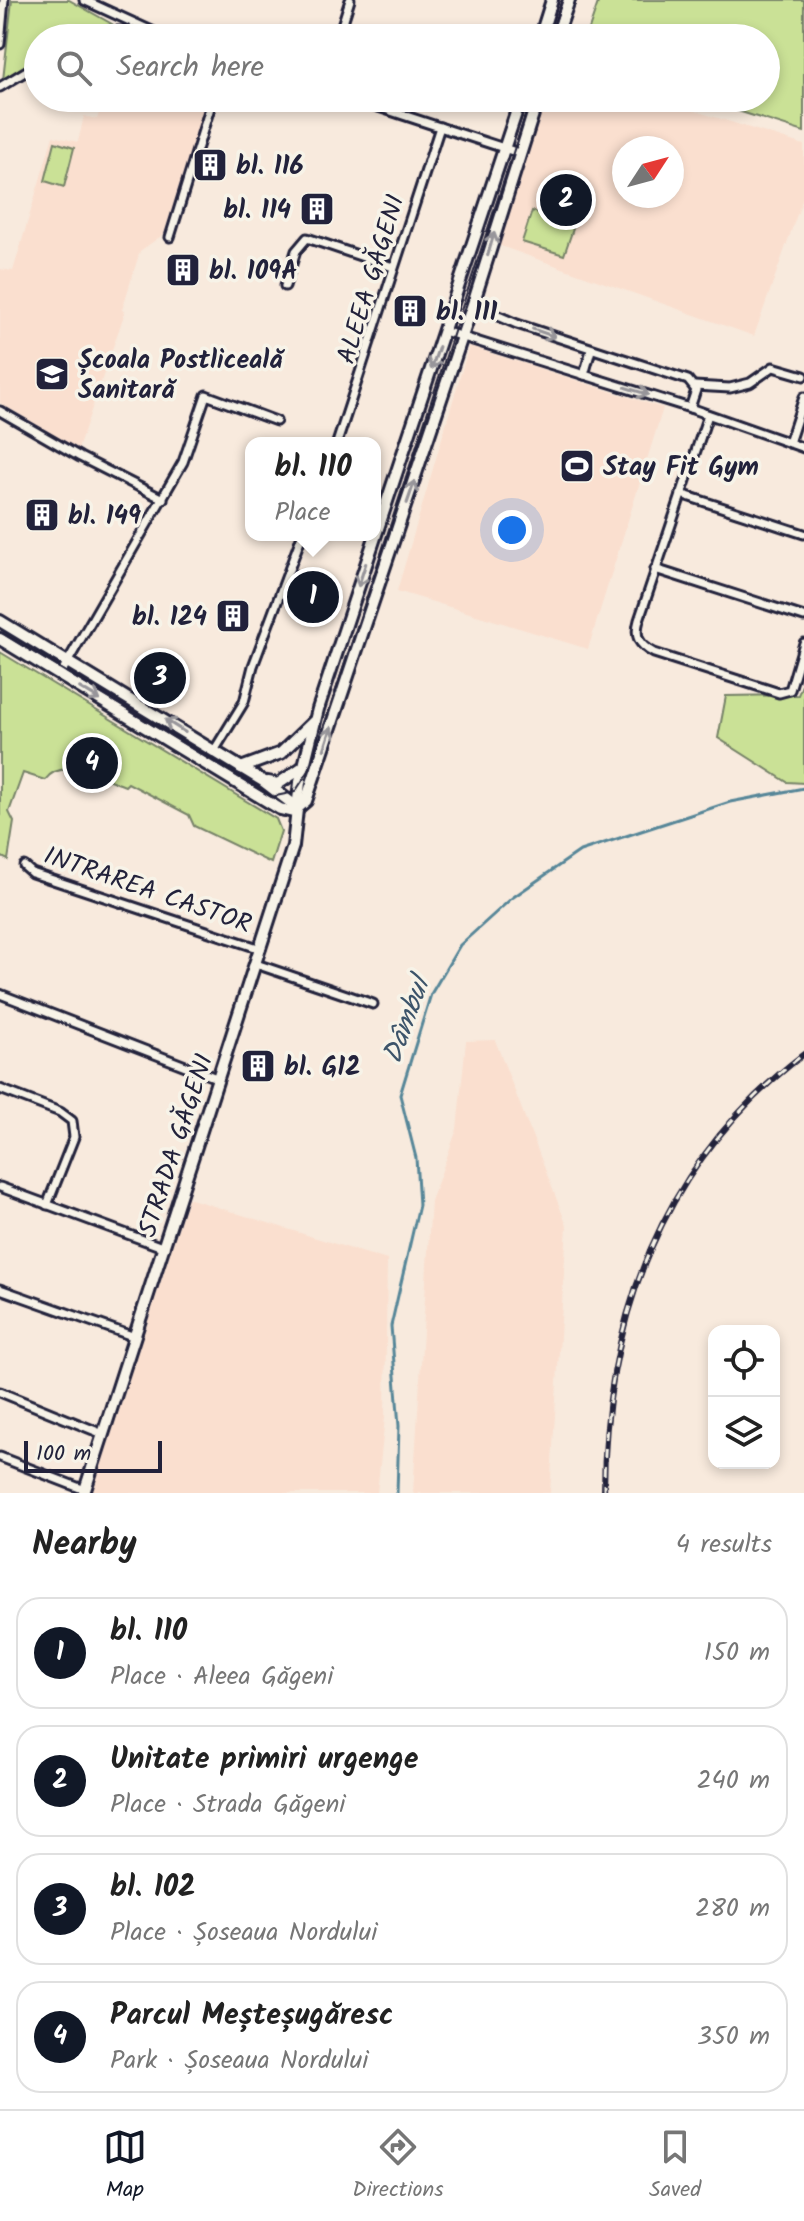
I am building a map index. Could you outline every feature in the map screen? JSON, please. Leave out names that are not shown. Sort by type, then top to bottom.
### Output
[{"type":"main road","points":[[544,24],[552,0]]},
{"type":"main road","points":[[561,24],[569,0]]},
{"type":"main road","name":"STRADA GĂGENI","points":[[381,520],[516,112]]},
{"type":"main road","name":"STRADA GĂGENI","points":[[298,808],[309,797],[462,338],[533,112]]},
{"type":"main road","name":"STRADA GĂGENI","points":[[84,1491],[293,846],[304,766],[318,709],[374,541]]},
{"type":"main road","points":[[0,621],[13,628],[23,627],[63,651],[67,660],[263,781],[298,808],[290,812],[280,809],[0,639]]},
{"type":"main road","points":[[241,768],[269,759],[293,745],[311,726],[318,709]]},
{"type":"main road","points":[[263,781],[278,784],[304,766]]},
{"type":"street","points":[[0,44],[4,0]]},
{"type":"street","points":[[84,0],[133,24]]},
{"type":"street","points":[[342,24],[350,0]]},
{"type":"street","points":[[0,87],[24,72]]},
{"type":"street","points":[[170,237],[209,112]]},
{"type":"street","points":[[394,112],[519,153]]},
{"type":"street","name":"ALEEA GĂGENI","points":[[339,437],[440,127]]},
{"type":"street","points":[[285,286],[296,251],[307,238],[393,267]]},
{"type":"street","points":[[475,298],[496,315],[517,324],[694,386],[730,388],[750,383],[773,367],[804,376]]},
{"type":"street","points":[[444,331],[690,408],[804,448]]},
{"type":"street","points":[[584,375],[591,350]]},
{"type":"street","points":[[690,408],[694,386]]},
{"type":"street","points":[[60,675],[183,462],[206,395],[276,421]]},
{"type":"street","points":[[789,443],[804,397]]},
{"type":"street","points":[[0,411],[163,499]]},
{"type":"street","points":[[708,415],[636,628],[637,637],[640,644],[654,653],[779,693],[790,690],[804,643]]},
{"type":"street","points":[[681,494],[804,534]]},
{"type":"street","points":[[214,751],[244,702],[253,666],[300,541]]},
{"type":"street","points":[[655,569],[804,617]]},
{"type":"street","name":"INTRAREA CASTOR","points":[[24,866],[32,873],[261,949]]},
{"type":"street","points":[[256,964],[373,1004]]},
{"type":"street","points":[[0,994],[219,1079]]},
{"type":"street","points":[[0,1089],[60,1112],[72,1121],[74,1137],[47,1205]]},
{"type":"street","points":[[0,1187],[165,1248]]},
{"type":"street","points":[[0,1289],[135,1337]]},
{"type":"street","points":[[0,1392],[103,1434]]},
{"type":"street","points":[[0,1457],[84,1491]]},
{"type":"shaded area","points":[[99,112],[203,112],[164,234],[140,251],[122,310],[125,312],[78,449],[0,403],[0,269],[13,271],[53,136],[78,142],[84,116],[97,119]]},
{"type":"shaded area","points":[[539,112],[699,112],[804,145],[804,195],[754,336],[495,244]]},
{"type":"shaded area","points":[[469,346],[663,408],[588,649],[397,591]]},
{"type":"shaded area","points":[[495,1040],[567,1226],[550,1493],[413,1493],[431,1201],[457,1129],[466,1041]]},
{"type":"shaded area","points":[[188,1198],[387,1260],[385,1417],[377,1493],[92,1493]]},
{"type":"green space","points":[[12,0],[69,0],[112,24],[24,24],[24,66],[3,80]]},
{"type":"green space","points":[[599,0],[804,0],[804,132],[741,112],[780,112],[780,24],[591,24]]},
{"type":"green space","points":[[55,142],[74,148],[64,187],[45,181]]},
{"type":"green space","points":[[532,211],[575,223],[564,255],[522,242]]},
{"type":"green space","points":[[0,652],[276,819],[281,831],[271,863],[194,826],[189,815],[128,783],[125,786],[72,769],[52,773],[45,780],[23,773],[9,812],[14,822],[8,860],[0,856]]},
{"type":"green space","points":[[804,680],[804,783],[787,782],[718,738],[726,696],[798,695]]},
{"type":"waterway","name":"Dâmbul","points":[[397,1493],[399,1426],[391,1326],[419,1205],[416,1158],[400,1095],[431,994],[460,945],[512,898],[580,851],[730,802],[804,788]]},
{"type":"tram line","points":[[554,24],[562,0]]},
{"type":"tram line","points":[[0,632],[271,797],[295,792],[310,769],[526,112]]},
{"type":"railway","points":[[604,1493],[607,1429],[615,1366],[630,1306],[651,1249],[678,1194],[713,1144],[755,1097],[804,1054]]},
{"type":"place","name":"bl. 116","points":[[210,165]]},
{"type":"place","name":"Unitate primiri urgenge","points":[[566,200]]},
{"type":"place","name":"bl. 114","points":[[317,209]]},
{"type":"place","name":"bl. 109A","points":[[183,270]]},
{"type":"place","name":"bl. 111","points":[[410,311]]},
{"type":"place","name":"Școala Postliceală Sanitară","points":[[52,374]]},
{"type":"place","name":"Stay Fit Gym","points":[[577,466]]},
{"type":"place","name":"bl. 149","points":[[42,515]]},
{"type":"place","name":"bl. 110","points":[[313,597]]},
{"type":"place","name":"bl. 124","points":[[233,616]]},
{"type":"place","name":"bl. 102","points":[[160,678]]},
{"type":"place","name":"Parcul Meșteșugăresc","points":[[92,763]]},
{"type":"place","name":"bl. G12","points":[[258,1066]]}]
